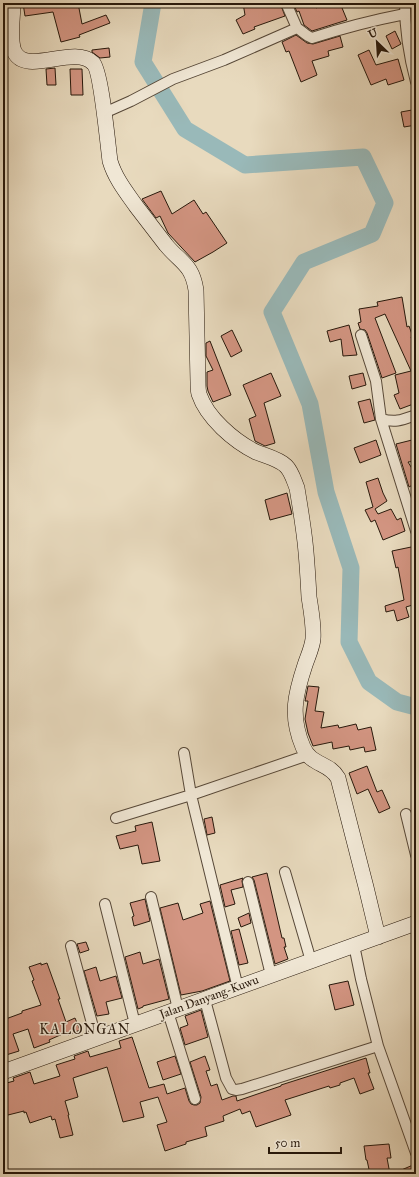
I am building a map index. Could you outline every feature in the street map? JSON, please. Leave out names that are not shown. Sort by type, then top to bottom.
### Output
[{"type":"street","points":[[13,3],[7,32],[14,52],[23,61],[32,62],[76,56],[94,63],[98,77],[110,161],[113,171],[151,226],[168,247],[184,262],[191,272],[194,281],[196,290],[198,382],[202,402],[228,433],[240,443],[281,462],[287,467],[294,480],[297,488],[305,542],[313,631],[311,649],[298,685],[294,714],[296,727],[308,756],[314,761],[330,768],[335,772],[338,778],[378,937]]},
{"type":"street","points":[[286,3],[297,28],[308,37],[312,38],[372,20],[405,14]]},
{"type":"street","points":[[405,3],[407,28],[411,39],[411,63],[416,82]]},
{"type":"street","points":[[104,113],[173,79],[224,60],[297,28]]},
{"type":"street","points":[[361,335],[376,381],[381,419],[416,531]]},
{"type":"street","points":[[381,419],[400,421],[416,415]]},
{"type":"street","points":[[184,753],[191,795],[238,988]]},
{"type":"street","points":[[116,818],[308,756]]},
{"type":"street","points":[[406,814],[416,855]]},
{"type":"street","points":[[285,872],[310,961]]},
{"type":"street","points":[[248,882],[271,975]]},
{"type":"street","points":[[151,897],[173,1010],[195,1099]]},
{"type":"street","points":[[105,904],[135,1024]]},
{"type":"street","name":"Jalan Danyang-Kuwu","points":[[3,1072],[416,923]]},
{"type":"street","points":[[71,946],[96,1038]]},
{"type":"street","points":[[354,946],[378,1046],[416,1153]]},
{"type":"street","points":[[205,1000],[226,1078],[232,1089],[242,1089],[378,1046]]},
{"type":"building","points":[[23,3],[78,3],[82,24],[106,15],[110,23],[79,35],[80,37],[61,42],[53,12],[25,16]]},
{"type":"building","points":[[243,3],[280,3],[285,16],[254,27],[255,29],[243,34],[236,20],[245,15]]},
{"type":"building","points":[[293,3],[315,3],[316,8],[326,3],[340,3],[347,20],[312,31],[304,25],[299,11],[297,12]]},
{"type":"building","points":[[395,31],[401,44],[392,49],[386,36]]},
{"type":"building","points":[[296,35],[307,43],[313,44],[340,36],[343,47],[328,51],[329,56],[312,61],[317,75],[301,82],[289,51],[286,52],[282,42]]},
{"type":"building","points":[[109,48],[110,57],[100,58],[92,52],[92,50]]},
{"type":"building","points":[[369,50],[376,65],[398,59],[404,80],[388,85],[386,79],[371,85],[358,55]]},
{"type":"building","points":[[55,68],[56,85],[47,85],[46,69]]},
{"type":"building","points":[[70,69],[82,69],[83,95],[71,95]]},
{"type":"building","points":[[412,110],[416,125],[404,127],[401,112]]},
{"type":"building","points":[[161,191],[172,214],[194,200],[203,214],[206,212],[227,243],[195,262],[168,233],[160,216],[156,218],[142,199]]},
{"type":"building","points":[[402,297],[407,327],[409,326],[413,337],[411,337],[416,347],[416,403],[400,409],[394,395],[399,393],[395,375],[411,371],[385,314],[375,318],[396,373],[382,378],[367,333],[365,330],[360,329],[358,323],[361,322],[359,309],[378,306],[377,302]]},
{"type":"building","points":[[349,325],[357,355],[343,356],[341,339],[330,342],[327,331]]},
{"type":"building","points":[[232,330],[242,351],[231,357],[221,336]]},
{"type":"building","points":[[210,341],[231,395],[213,402],[207,386],[207,372],[213,370],[206,356],[206,343]]},
{"type":"building","points":[[271,373],[281,396],[264,403],[275,443],[265,446],[255,441],[249,419],[256,416],[243,385]]},
{"type":"building","points":[[363,373],[366,385],[352,389],[349,376]]},
{"type":"building","points":[[370,399],[375,420],[364,423],[358,402]]},
{"type":"building","points":[[416,439],[416,461],[408,462],[416,475],[416,483],[409,487],[396,444]]},
{"type":"building","points":[[376,440],[381,455],[360,463],[354,448]]},
{"type":"building","points":[[378,478],[387,501],[375,509],[378,514],[391,509],[397,520],[401,518],[405,531],[383,540],[375,520],[371,522],[365,510],[373,507],[366,482]]},
{"type":"building","points":[[287,493],[292,514],[270,520],[265,500]]},
{"type":"building","points":[[416,546],[416,604],[406,607],[409,617],[397,621],[394,610],[386,612],[385,606],[404,600],[398,567],[396,568],[392,551]]},
{"type":"building","points":[[308,686],[319,687],[315,711],[324,712],[321,728],[338,725],[339,728],[356,724],[358,730],[371,727],[376,750],[365,752],[364,747],[350,750],[349,746],[333,749],[332,742],[313,746],[305,719],[308,701],[305,701]]},
{"type":"building","points":[[367,766],[377,792],[382,790],[390,808],[379,813],[368,789],[357,794],[349,773]]},
{"type":"building","points":[[212,817],[215,833],[207,835],[204,819]]},
{"type":"building","points":[[152,822],[160,861],[142,864],[138,845],[120,849],[116,836],[136,831],[135,826]]},
{"type":"building","points":[[267,873],[288,959],[275,964],[252,877]]},
{"type":"building","points":[[243,878],[243,887],[231,890],[235,904],[225,907],[220,885]]},
{"type":"building","points":[[145,899],[150,921],[134,926],[132,917],[134,916],[130,903]]},
{"type":"building","points":[[210,901],[230,981],[202,991],[181,995],[160,908],[178,903],[183,920],[203,913],[200,904]]},
{"type":"building","points":[[249,913],[251,923],[241,927],[238,918]]},
{"type":"building","points":[[239,929],[248,963],[239,965],[231,931]]},
{"type":"building","points":[[86,942],[89,950],[80,953],[77,944]]},
{"type":"building","points":[[140,952],[143,964],[159,959],[169,999],[143,1006],[138,1009],[125,957]]},
{"type":"building","points":[[41,963],[41,965],[47,963],[60,999],[58,999],[66,1022],[75,1018],[80,1030],[68,1035],[67,1032],[49,1040],[50,1042],[34,1048],[28,1029],[13,1034],[19,1051],[6,1055],[3,1046],[3,1020],[22,1013],[22,1011],[41,1005],[32,981],[34,980],[29,967]]},
{"type":"building","points":[[96,967],[100,981],[116,976],[122,998],[106,1002],[109,1014],[97,1016],[84,971]]},
{"type":"building","points":[[348,981],[354,1005],[335,1010],[329,985]]},
{"type":"building","points":[[201,1010],[208,1037],[185,1045],[180,1028],[188,1025],[185,1016]]},
{"type":"building","points":[[132,1037],[149,1088],[164,1084],[167,1094],[185,1088],[189,1101],[194,1105],[200,1103],[201,1097],[190,1062],[205,1056],[210,1070],[206,1071],[211,1086],[217,1084],[222,1100],[236,1096],[237,1101],[281,1085],[366,1058],[370,1073],[368,1073],[374,1089],[360,1094],[354,1078],[340,1083],[340,1085],[330,1088],[329,1086],[285,1100],[291,1115],[256,1127],[250,1111],[242,1114],[240,1109],[223,1116],[224,1121],[205,1127],[207,1136],[186,1142],[186,1144],[165,1151],[157,1125],[167,1122],[158,1097],[140,1102],[144,1117],[123,1122],[107,1067],[73,1078],[78,1097],[65,1101],[73,1135],[60,1138],[55,1119],[52,1120],[51,1116],[30,1123],[26,1112],[24,1113],[24,1111],[4,1116],[3,1084],[14,1081],[13,1078],[30,1072],[34,1084],[60,1076],[56,1065],[75,1059],[74,1056],[88,1051],[90,1057],[121,1048],[119,1041]]},
{"type":"building","points":[[175,1056],[181,1074],[163,1080],[157,1062]]},
{"type":"building","points":[[389,1144],[391,1158],[387,1158],[390,1174],[370,1174],[364,1146]]},
{"type":"building","points":[[413,1165],[416,1174],[392,1174]]},
{"type":"waterway","points":[[153,3],[143,62],[185,129],[245,165],[363,157],[385,203],[372,234],[304,262],[272,312],[310,404],[326,492],[351,568],[349,642],[369,682],[397,702],[416,707]]},
{"type":"district","name":"KALONGAN","points":[[85,1029]]}]
